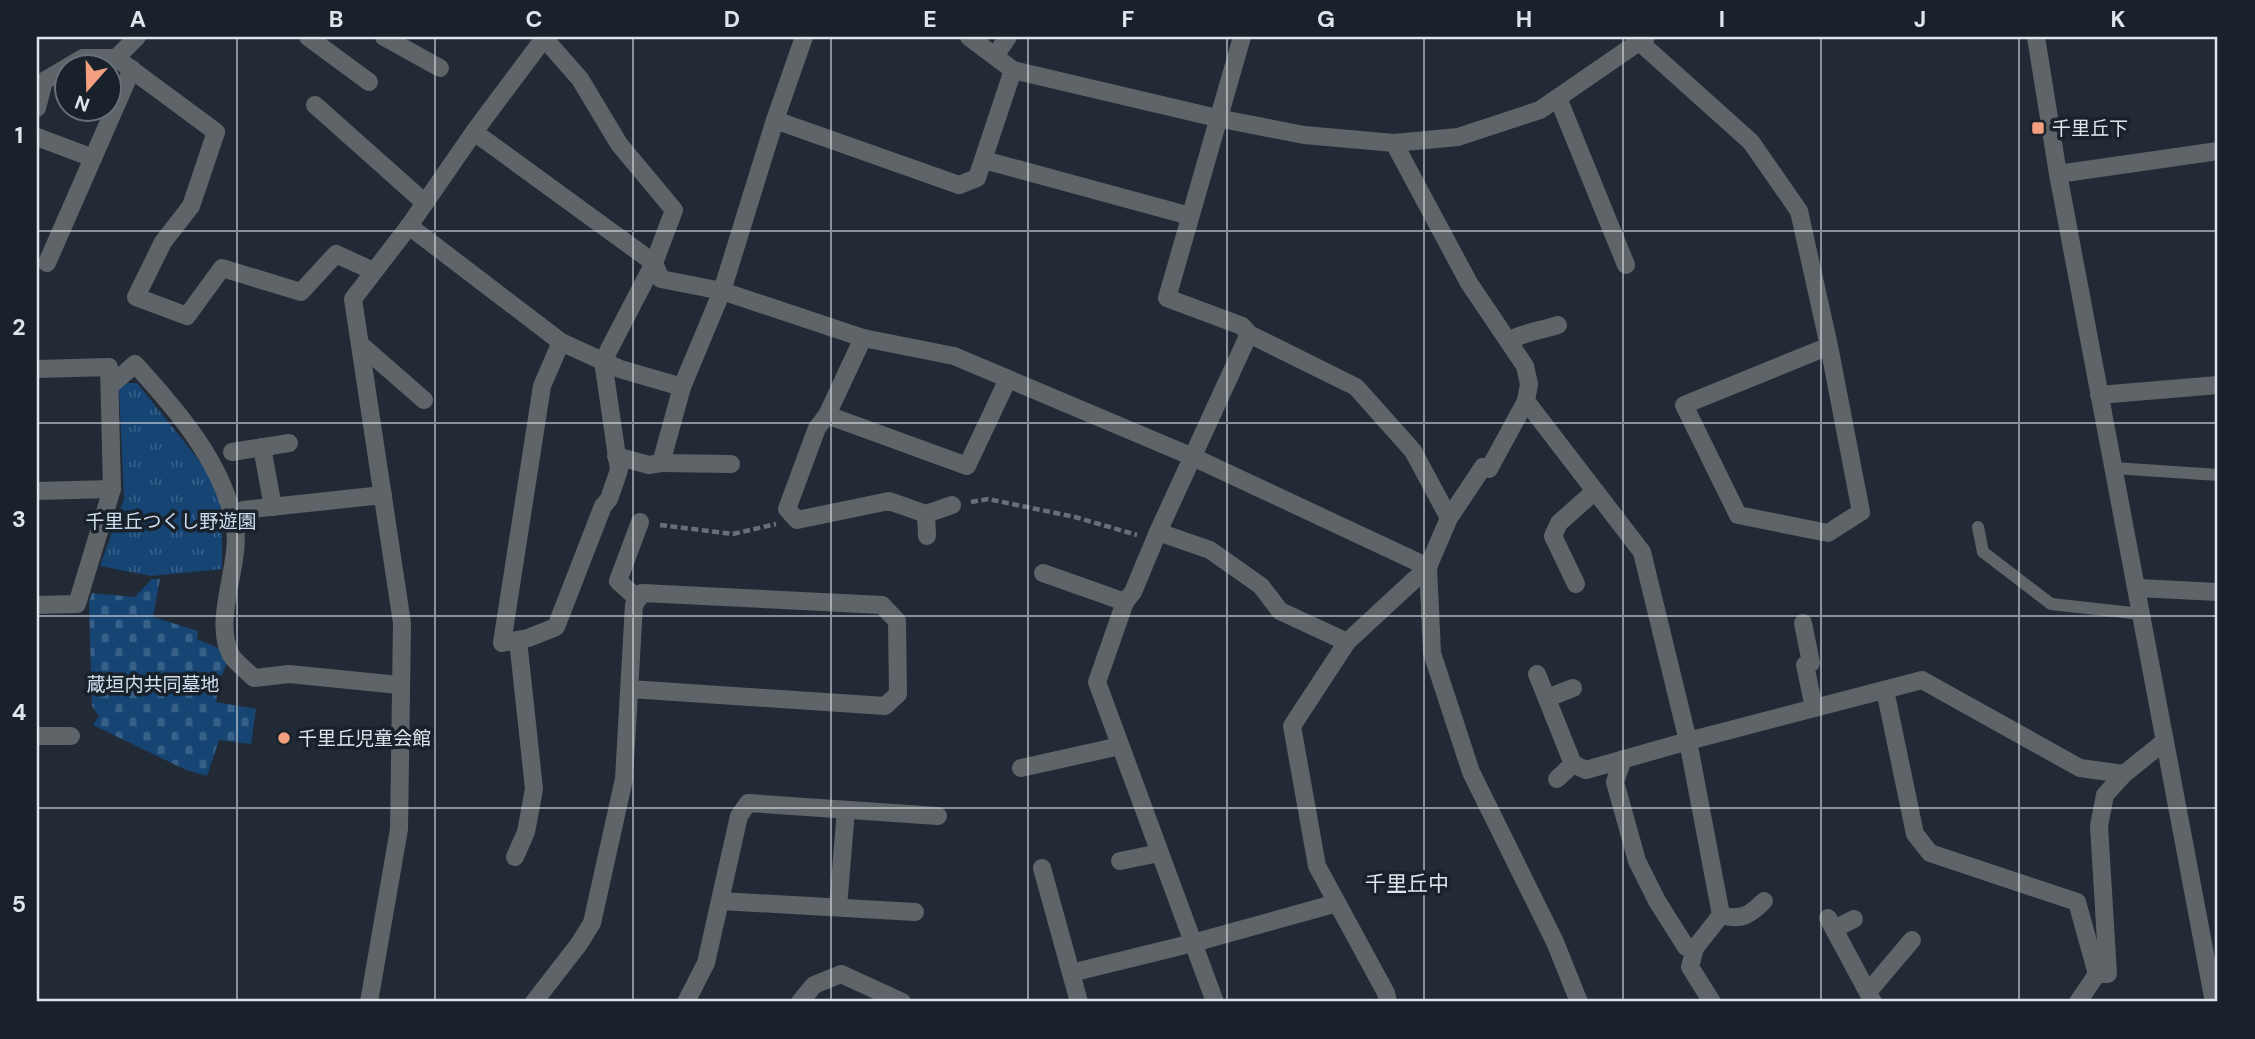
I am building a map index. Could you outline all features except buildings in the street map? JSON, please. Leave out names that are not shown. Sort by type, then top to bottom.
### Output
[{"type":"street","points":[[122,52],[138,37]]},
{"type":"street","points":[[308,37],[369,82]]},
{"type":"street","points":[[384,37],[440,68]]},
{"type":"street","points":[[369,1002],[399,829],[401,623],[354,299],[544,37],[580,79],[620,144],[674,210],[654,263],[603,361],[619,470],[556,627],[502,643],[542,386],[561,342]]},
{"type":"street","points":[[661,463],[682,387],[722,291],[804,37]]},
{"type":"street","points":[[969,37],[1013,69],[1217,118],[1304,135],[1394,143],[1458,137],[1540,110],[1640,38],[1751,142],[1799,211],[1829,346],[1861,512],[1828,533],[1738,514],[1684,405],[1829,346]]},
{"type":"street","points":[[995,56],[1008,37]]},
{"type":"street","points":[[1242,37],[1167,298],[1242,326],[1249,334],[1356,387],[1413,451],[1448,518]]},
{"type":"street","points":[[2036,37],[2058,174],[2214,1002]]},
{"type":"street","points":[[122,62],[216,132],[191,206],[163,242],[136,297],[187,316],[222,268],[302,292],[336,254],[373,271]]},
{"type":"street","points":[[47,263],[132,69]]},
{"type":"street","points":[[775,120],[960,185],[977,178],[1013,69]]},
{"type":"street","points":[[37,108],[44,81],[52,76]]},
{"type":"street","points":[[1558,98],[1626,265]]},
{"type":"street","points":[[315,105],[425,202]]},
{"type":"street","points":[[474,132],[654,263],[662,279],[722,291],[863,338],[954,356],[1193,457],[1428,567]]},
{"type":"street","points":[[37,137],[93,158]]},
{"type":"street","points":[[1394,143],[1469,283],[1525,366],[1529,384],[1526,401],[1489,469],[1483,467],[1448,518],[1428,567],[1432,653],[1471,772],[1555,942],[1579,1002]]},
{"type":"street","points":[[2058,174],[2218,152]]},
{"type":"street","points":[[984,160],[1190,216]]},
{"type":"street","points":[[409,226],[561,342],[620,369],[682,387]]},
{"type":"street","points":[[1510,341],[1528,331],[1537,332],[1559,325]]},
{"type":"street","points":[[1215,1002],[1097,682],[1125,602],[1133,592],[1157,532],[1249,334]]},
{"type":"street","points":[[863,338],[827,415],[817,428],[787,509],[797,520],[889,501],[926,514],[952,505]]},
{"type":"street","points":[[361,345],[424,400]]},
{"type":"street","points":[[110,386],[135,364],[210,459],[229,503],[236,531],[224,628],[232,656],[254,678],[289,674],[399,685]]},
{"type":"street","points":[[37,369],[109,367],[112,489],[76,604],[37,605]]},
{"type":"street","points":[[827,415],[967,466],[1008,379]]},
{"type":"street","points":[[2099,396],[2218,385]]},
{"type":"street","points":[[1526,401],[1642,552],[1688,741],[1721,915],[1695,948],[1690,967],[1712,1002]]},
{"type":"street","points":[[232,452],[289,443]]},
{"type":"street","points":[[262,447],[273,507]]},
{"type":"street","points":[[616,456],[649,465],[731,464]]},
{"type":"street","points":[[37,491],[112,489]]},
{"type":"street","points":[[1576,584],[1553,536],[1559,523],[1595,491]]},
{"type":"street","points":[[243,510],[383,495]]},
{"type":"street","points":[[926,514],[927,536]]},
{"type":"street","points":[[638,599],[618,581],[640,522]]},
{"type":"street","points":[[1157,532],[1210,550],[1261,586],[1280,611],[1347,642]]},
{"type":"street","points":[[1388,1002],[1386,993],[1317,866],[1292,726],[1347,642],[1428,567]]},
{"type":"street","points":[[1043,573],[1125,602]]},
{"type":"street","points":[[2137,588],[2218,592]]},
{"type":"street","points":[[534,1002],[592,923],[625,779],[634,605],[642,593],[883,605],[897,621],[898,694],[885,706],[630,688]]},
{"type":"street","points":[[1803,623],[1811,663],[1805,665],[1814,708]]},
{"type":"street","points":[[515,856],[526,832],[534,789],[518,640]]},
{"type":"street","points":[[1537,674],[1573,764],[1586,770],[1922,680],[2080,768],[2124,774]]},
{"type":"street","points":[[1547,698],[1573,688]]},
{"type":"street","points":[[1885,690],[1915,834],[1930,853],[2077,902],[2097,974],[2078,1002]]},
{"type":"street","points":[[37,736],[71,736]]},
{"type":"street","points":[[2097,974],[2108,974],[2099,826],[2105,795],[2124,774],[2165,741]]},
{"type":"street","points":[[1021,768],[1120,746]]},
{"type":"street","points":[[1623,760],[1615,782],[1637,861],[1657,901],[1686,947],[1695,948]]},
{"type":"street","points":[[1557,779],[1573,764]]},
{"type":"street","points":[[686,1002],[706,963],[739,816],[748,803],[938,816]]},
{"type":"street","points":[[838,908],[846,810]]},
{"type":"street","points":[[1120,862],[1159,853]]},
{"type":"street","points":[[1042,868],[1079,1002]]},
{"type":"street","points":[[721,901],[915,912]]},
{"type":"street","points":[[1721,915],[1732,919],[1745,916],[1764,901]]},
{"type":"street","points":[[1071,973],[1337,903]]},
{"type":"street","points":[[1854,919],[1831,923],[1870,997],[1912,940]]},
{"type":"street","points":[[800,1002],[814,985],[841,974],[902,1002]]},
{"type":"lane","points":[[2114,468],[2218,475]]},
{"type":"lane","points":[[1978,527],[1983,552],[2051,604],[2143,614]]},
{"type":"path","points":[[952,505],[988,499],[1075,517],[1142,537],[1157,532]]},
{"type":"path","points":[[640,522],[733,534],[797,520]]},
{"type":"green space","name":"千里丘つくし野遊園","points":[[126,383],[137,383],[214,479],[222,511],[222,569],[151,576],[100,566],[124,499],[119,388]]},
{"type":"green space","name":"蔵垣内共同墓地","points":[[152,579],[160,579],[153,617],[198,631],[197,639],[223,650],[228,660],[219,682],[216,702],[256,709],[251,744],[219,740],[207,776],[186,770],[93,725],[99,716],[92,706],[89,602],[92,593],[135,597]]},
{"type":"place","name":"千里丘下","points":[[2038,128]]},
{"type":"place","name":"千里丘児童会館","points":[[284,738]]},
{"type":"district","name":"千里丘中","points":[[1407,884]]}]
